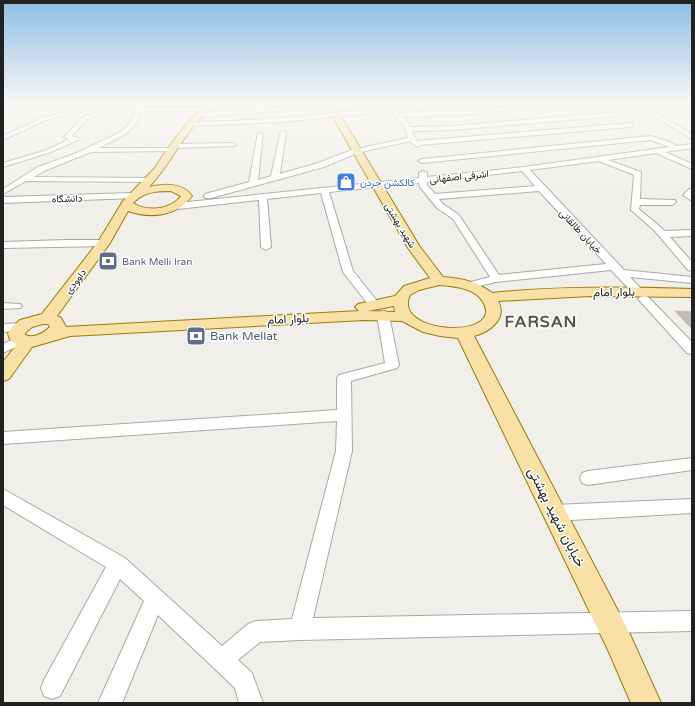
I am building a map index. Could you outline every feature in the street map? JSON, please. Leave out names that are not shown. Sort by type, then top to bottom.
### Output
[{"type":"main road","name":"داوودی","points":[[51,326],[132,197],[150,180],[173,148],[184,138]]},
{"type":"main road","name":"شهید بهشتی","points":[[349,138],[414,248],[439,281]]},
{"type":"main road","points":[[152,189],[175,189],[185,193],[187,196],[180,204],[163,210],[146,212],[128,206],[132,197],[152,189]]},
{"type":"main road","points":[[439,281],[453,282],[467,286],[479,291],[491,302],[493,315],[488,323],[478,329],[464,333],[448,333],[432,330],[417,325],[407,317],[401,309],[400,300],[405,293],[413,287],[439,281]]},
{"type":"main road","name":"بلوار امام","points":[[491,302],[529,302],[641,295],[692,294]]},
{"type":"main road","name":"بلوار امام","points":[[641,295],[692,302]]},
{"type":"main road","name":"بلوار امام","points":[[15,335],[34,320],[51,326],[78,330],[364,315],[379,311],[400,300]]},
{"type":"main road","name":"بلوار امام","points":[[379,311],[407,317]]},
{"type":"main road","name":"خیابان شهید بهشتی","points":[[464,333],[610,623],[646,703]]},
{"type":"main road","points":[[3,375],[15,335]]},
{"type":"street","points":[[3,165],[49,151],[76,139],[71,138]]},
{"type":"street","points":[[3,192],[41,169],[68,160],[112,138]]},
{"type":"street","points":[[253,184],[259,138]]},
{"type":"street","points":[[276,178],[282,138]]},
{"type":"street","points":[[413,138],[421,156],[424,180],[423,185],[440,206],[456,217],[496,279]]},
{"type":"street","points":[[180,204],[321,165],[335,157],[356,150],[414,141],[455,138]]},
{"type":"street","points":[[421,156],[652,138],[665,142],[676,148]]},
{"type":"street","points":[[652,138],[657,151],[692,167]]},
{"type":"street","points":[[90,150],[233,145]]},
{"type":"street","points":[[689,146],[692,152]]},
{"type":"street","name":"اشرفی اصفهانی","points":[[180,204],[264,197],[524,169],[689,146]]},
{"type":"street","points":[[600,159],[638,174],[635,210],[663,234],[692,268]]},
{"type":"street","name":"خیابان طالقانی","points":[[524,169],[692,350]]},
{"type":"street","points":[[24,179],[150,180]]},
{"type":"street","points":[[3,186],[13,185]]},
{"type":"street","points":[[432,197],[541,188]]},
{"type":"street","points":[[300,629],[344,451],[344,378],[392,365],[379,311],[348,272],[324,190]]},
{"type":"street","points":[[692,191],[688,194],[692,198]]},
{"type":"street","name":"دانشگاه","points":[[3,200],[132,197]]},
{"type":"street","points":[[264,197],[266,247]]},
{"type":"street","points":[[635,202],[672,202]]},
{"type":"street","points":[[663,234],[692,233]]},
{"type":"street","points":[[3,245],[36,245],[73,242],[104,243]]},
{"type":"street","points":[[467,286],[496,279],[618,270],[692,280]]},
{"type":"street","points":[[3,306],[16,306]]},
{"type":"street","points":[[3,349],[15,335]]},
{"type":"street","points":[[3,438],[344,415]]},
{"type":"street","points":[[588,478],[692,464]]},
{"type":"street","points":[[3,496],[118,564],[244,681],[251,703]]},
{"type":"street","points":[[554,513],[692,506]]},
{"type":"street","points":[[52,688],[118,564]]},
{"type":"street","points":[[110,703],[155,598]]},
{"type":"street","points":[[221,660],[256,632],[300,629],[692,621]]},
{"type":"building","points":[[675,311],[692,312],[692,329]]},
{"type":"place","name":"کالکشن جردن","points":[[346,182]]},
{"type":"place","name":"Bank Melli Iran","points":[[108,261]]},
{"type":"place","name":"Bank Mellat","points":[[196,336]]},
{"type":"district","name":"FARSAN","points":[[541,321]]}]
